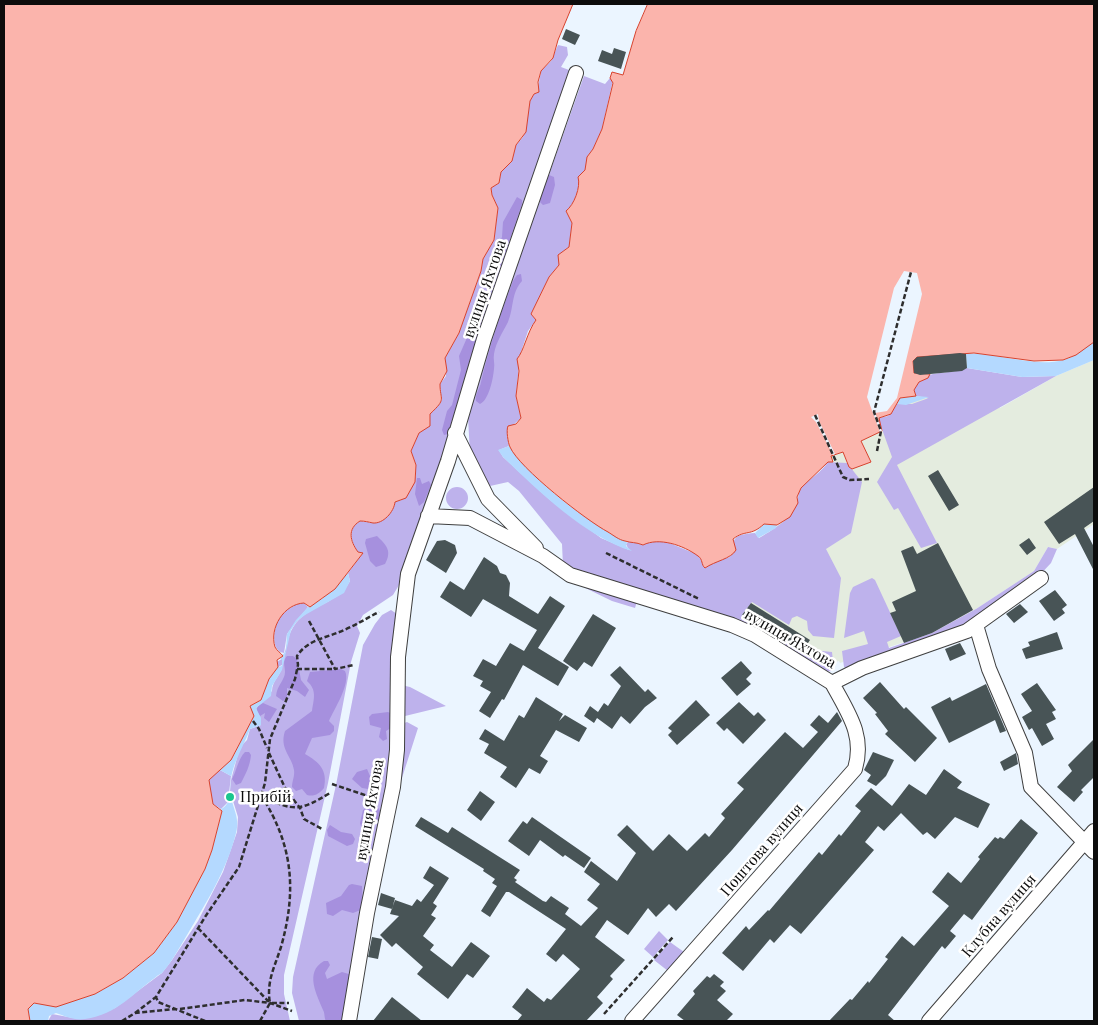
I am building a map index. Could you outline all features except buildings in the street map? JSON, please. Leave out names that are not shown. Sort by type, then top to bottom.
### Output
[{"type":"street","name":"вулиця Яхтова","points":[[349,1021],[367,913],[390,804],[397,750],[398,657],[402,610],[413,555],[428,516],[484,339],[576,73]]},
{"type":"street","points":[[455,433],[488,499],[543,556]]},
{"type":"street","name":"вулиця Яхтова","points":[[428,516],[470,518],[543,556],[570,575],[732,625],[755,635],[832,683],[862,668],[968,631],[1041,578]]},
{"type":"street","points":[[976,625],[989,669],[1025,753],[1031,787],[1089,848]]},
{"type":"street","name":"Поштова вулиця","points":[[632,1021],[855,769],[859,754],[858,740],[853,722],[832,683]]},
{"type":"street","name":"Клубна вулиця","points":[[932,1020],[1089,848],[1094,831]]},
{"type":"path","points":[[877,451],[881,431],[874,412],[911,272]]},
{"type":"path","points":[[815,415],[843,477],[850,480],[869,478]]},
{"type":"path","points":[[606,552],[700,600]]},
{"type":"path","points":[[122,1021],[156,997],[198,927],[239,867],[265,783],[270,739],[295,680],[297,656],[301,650],[320,638],[342,631],[379,612]]},
{"type":"path","points":[[309,621],[320,638],[335,669]]},
{"type":"path","points":[[297,669],[335,669],[354,665]]},
{"type":"path","points":[[253,721],[260,729],[286,790],[300,808],[304,819],[322,830]]},
{"type":"path","points":[[332,784],[390,804]]},
{"type":"path","points":[[261,795],[279,804],[300,808],[308,806],[330,793]]},
{"type":"path","points":[[260,1021],[270,1003],[268,985],[281,946],[290,908],[290,874],[284,842],[273,814],[261,795]]},
{"type":"path","points":[[198,927],[270,1003],[292,1011]]},
{"type":"path","points":[[604,1014],[673,937]]},
{"type":"path","points":[[156,997],[158,1002],[205,1021]]},
{"type":"path","points":[[135,1013],[245,1000],[289,1003]]},
{"type":"shaded area","points":[[4,4],[573,4],[558,40],[553,58],[541,71],[538,82],[539,92],[534,94],[530,101],[526,132],[516,145],[512,161],[501,172],[499,183],[491,188],[498,208],[494,240],[483,259],[481,271],[459,333],[445,358],[447,371],[440,384],[441,402],[430,414],[430,426],[419,433],[411,451],[416,465],[415,482],[406,498],[395,502],[393,510],[381,522],[360,521],[353,528],[351,535],[353,544],[358,552],[363,553],[335,589],[310,607],[304,603],[290,608],[284,612],[276,625],[274,632],[275,647],[283,656],[277,660],[278,667],[269,679],[261,700],[250,706],[254,716],[231,760],[209,780],[213,804],[222,811],[205,869],[177,922],[154,953],[123,978],[95,994],[56,1007],[34,1003],[28,1009],[30,1021],[4,1021]]},
{"type":"shaded area","points":[[648,4],[1094,4],[1094,342],[1076,355],[1063,360],[1034,361],[974,353],[917,357],[913,361],[914,373],[930,374],[928,378],[919,382],[914,390],[916,396],[900,398],[891,414],[879,418],[882,431],[861,441],[871,462],[852,469],[849,467],[843,452],[831,456],[833,462],[828,462],[801,488],[797,497],[798,503],[790,517],[777,525],[764,524],[755,530],[737,536],[733,539],[736,550],[734,553],[705,568],[700,557],[671,543],[656,542],[643,545],[627,542],[618,539],[598,526],[570,506],[526,468],[510,447],[507,430],[508,426],[516,424],[521,418],[516,396],[519,371],[517,359],[536,320],[531,314],[549,277],[559,265],[558,255],[569,247],[572,223],[566,211],[578,191],[578,177],[585,170],[587,157],[593,149],[602,129],[613,83],[610,78],[612,72],[623,75],[636,31]]},
{"type":"shaded area","points":[[558,45],[567,47],[568,55],[561,67],[569,70],[479,338],[432,487],[407,554],[399,585],[393,595],[363,615],[357,626],[360,633],[351,662],[328,783],[284,975],[284,994],[290,1021],[48,1021],[52,1014],[79,1019],[115,1008],[162,973],[198,921],[223,872],[237,832],[238,817],[230,791],[238,754],[242,745],[247,740],[250,729],[261,725],[256,708],[272,691],[272,687],[282,669],[282,665],[278,667],[277,662],[283,658],[291,631],[302,617],[338,595],[350,581],[348,573],[362,554],[357,551],[351,535],[356,524],[360,521],[376,523],[384,519],[390,513],[395,502],[401,500],[416,476],[416,465],[411,451],[419,433],[430,424],[430,414],[441,402],[440,384],[446,376],[445,358],[459,333],[481,271],[483,259],[494,240],[498,208],[491,188],[499,183],[501,172],[512,160],[516,145],[523,137],[530,101],[534,94],[537,93],[541,71],[551,61]]},
{"type":"shaded area","points":[[584,76],[605,84],[610,78],[613,80],[602,129],[589,154],[585,170],[580,175],[575,200],[566,211],[572,223],[569,247],[561,253],[559,265],[549,277],[531,314],[536,320],[528,331],[520,355],[516,396],[521,418],[512,426],[507,435],[509,446],[499,450],[503,457],[549,499],[601,538],[629,550],[626,544],[629,541],[643,545],[655,540],[667,542],[696,554],[705,568],[717,560],[730,557],[734,541],[738,536],[755,533],[759,538],[790,516],[796,506],[802,487],[823,469],[828,462],[847,463],[862,482],[851,533],[826,549],[841,578],[834,638],[813,636],[808,630],[807,621],[797,616],[792,618],[789,625],[752,602],[742,615],[824,664],[833,663],[832,671],[821,672],[780,648],[563,566],[562,544],[519,491],[508,482],[490,486],[482,478],[470,454],[468,417],[490,341]]},
{"type":"shaded area","points":[[549,175],[554,177],[555,185],[550,203],[543,205],[538,200]]},
{"type":"shaded area","points":[[517,197],[522,200],[522,204],[500,269],[492,272],[490,268],[502,237],[503,222]]},
{"type":"shaded area","points":[[521,274],[522,281],[514,296],[510,317],[495,350],[490,389],[486,398],[480,404],[476,401],[476,396],[495,332],[513,281],[517,275]]},
{"type":"shaded area","points":[[475,314],[481,316],[481,323],[448,434],[444,435],[442,430],[447,411],[452,405],[461,370],[459,356],[466,340],[469,319]]},
{"type":"shaded area","points":[[1094,360],[1094,524],[1057,549],[1048,547],[1034,571],[976,609],[932,633],[840,663],[839,661],[824,665],[742,615],[776,528],[827,465],[831,456],[843,452],[847,463],[871,462],[861,441],[915,394],[967,368],[979,373],[1000,408],[1056,376]]},
{"type":"shaded area","points":[[967,368],[1022,377],[1056,376],[897,465],[937,543],[921,548],[898,508],[894,510],[877,482],[892,457],[878,418],[888,416],[897,404],[912,404],[928,398],[916,396],[914,390],[923,378],[937,373]]},
{"type":"shaded area","points":[[417,478],[420,478],[422,484],[429,481],[431,485],[424,502],[419,506],[415,494]]},
{"type":"shaded area","points":[[453,487],[461,487],[468,494],[468,502],[461,509],[453,509],[446,502],[446,494]]},
{"type":"shaded area","points":[[377,536],[387,548],[388,555],[385,564],[376,567],[370,561],[365,543],[366,539]]},
{"type":"shaded area","points":[[1048,547],[1057,549],[1051,563],[1037,578],[966,628],[847,669],[844,667],[842,651],[868,644],[864,631],[844,638],[850,593],[853,587],[872,578],[875,580],[901,636],[887,642],[889,648],[932,633],[976,609],[1034,571]]},
{"type":"shaded area","points":[[569,580],[637,601],[635,608],[612,601]]},
{"type":"shaded area","points":[[299,603],[304,603],[308,607],[287,634],[284,653],[276,647],[274,634],[281,616],[288,609]]},
{"type":"shaded area","points":[[391,610],[397,614],[393,750],[346,1021],[299,1021],[292,993],[293,977],[336,785],[363,645],[382,615]]},
{"type":"shaded area","points":[[822,651],[832,652],[833,661],[826,663],[816,658]]},
{"type":"shaded area","points":[[287,656],[293,656],[297,659],[301,680],[309,690],[305,697],[297,691],[287,688],[287,698],[283,701],[276,696],[285,675],[284,662]]},
{"type":"shaded area","points":[[341,669],[345,671],[346,683],[329,721],[334,726],[334,731],[330,735],[312,738],[305,754],[321,767],[325,776],[324,788],[312,796],[307,795],[302,789],[296,791],[292,787],[294,770],[285,748],[285,731],[312,711],[314,691],[307,681],[310,672]]},
{"type":"shaded area","points":[[401,685],[410,687],[446,706],[401,717]]},
{"type":"shaded area","points":[[263,703],[277,709],[269,722],[264,718],[265,713],[260,716],[256,711],[258,706]]},
{"type":"shaded area","points":[[388,712],[392,714],[391,728],[386,731],[387,739],[383,741],[379,737],[381,728],[370,725],[369,717],[372,714]]},
{"type":"shaded area","points":[[407,722],[418,728],[401,781],[398,780],[402,724]]},
{"type":"shaded area","points":[[245,752],[249,752],[251,755],[250,763],[241,783],[236,785],[232,779]]},
{"type":"shaded area","points":[[367,769],[373,783],[368,789],[362,788],[352,779],[357,772]]},
{"type":"shaded area","points":[[220,770],[231,776],[228,802],[221,809],[213,804],[208,783],[210,776]]},
{"type":"shaded area","points":[[372,805],[377,806],[381,812],[380,820],[371,818],[370,830],[362,830],[360,823],[363,810]]},
{"type":"shaded area","points":[[330,825],[341,832],[352,834],[355,839],[353,844],[347,846],[328,836],[327,830]]},
{"type":"shaded area","points":[[349,885],[362,886],[363,909],[353,913],[342,910],[333,916],[327,914],[326,903],[341,896]]},
{"type":"shaded area","points":[[659,931],[668,940],[653,957],[644,949]]},
{"type":"shaded area","points":[[670,942],[684,952],[668,971],[654,960]]},
{"type":"shaded area","points":[[324,961],[328,961],[330,965],[325,973],[327,979],[342,972],[352,975],[345,1021],[325,1020],[324,1011],[315,991],[313,977],[318,966]]},
{"type":"sand","points":[[1094,342],[1094,360],[1056,376],[1022,377],[967,368],[966,354],[1052,362],[1068,359]]},
{"type":"sand","points":[[929,397],[906,405],[897,404],[900,398]]},
{"type":"sand","points":[[509,446],[533,474],[562,500],[594,523],[627,542],[626,546],[632,551],[615,545],[563,512],[531,484],[498,450]]},
{"type":"sand","points":[[764,524],[777,525],[776,528],[758,538],[755,533]]},
{"type":"sand","points":[[348,573],[350,581],[344,593],[305,615],[297,621],[291,630],[282,670],[272,686],[271,696],[256,708],[261,718],[261,725],[250,729],[234,765],[230,785],[231,776],[220,770],[234,755],[248,727],[250,706],[261,700],[269,679],[278,667],[282,666],[280,658],[286,651],[287,634],[296,620],[308,607],[322,599]]},
{"type":"sand","name":"Прибій","points":[[230,790],[237,821],[232,847],[215,886],[175,955],[162,973],[107,1013],[78,1019],[56,1013],[49,1016],[48,1021],[30,1021],[28,1009],[31,1004],[66,1003],[95,994],[123,978],[154,953],[177,922],[205,869],[212,850],[221,809],[225,807],[229,799]]},
{"type":"pier","points":[[904,271],[917,273],[922,294],[897,398],[887,411],[875,413],[882,431],[880,432],[867,397],[894,288]]},
{"type":"pier","points":[[818,414],[819,421],[835,454],[833,455],[816,422],[811,417]]},
{"type":"place","name":"Прибій","points":[[230,797]]}]
